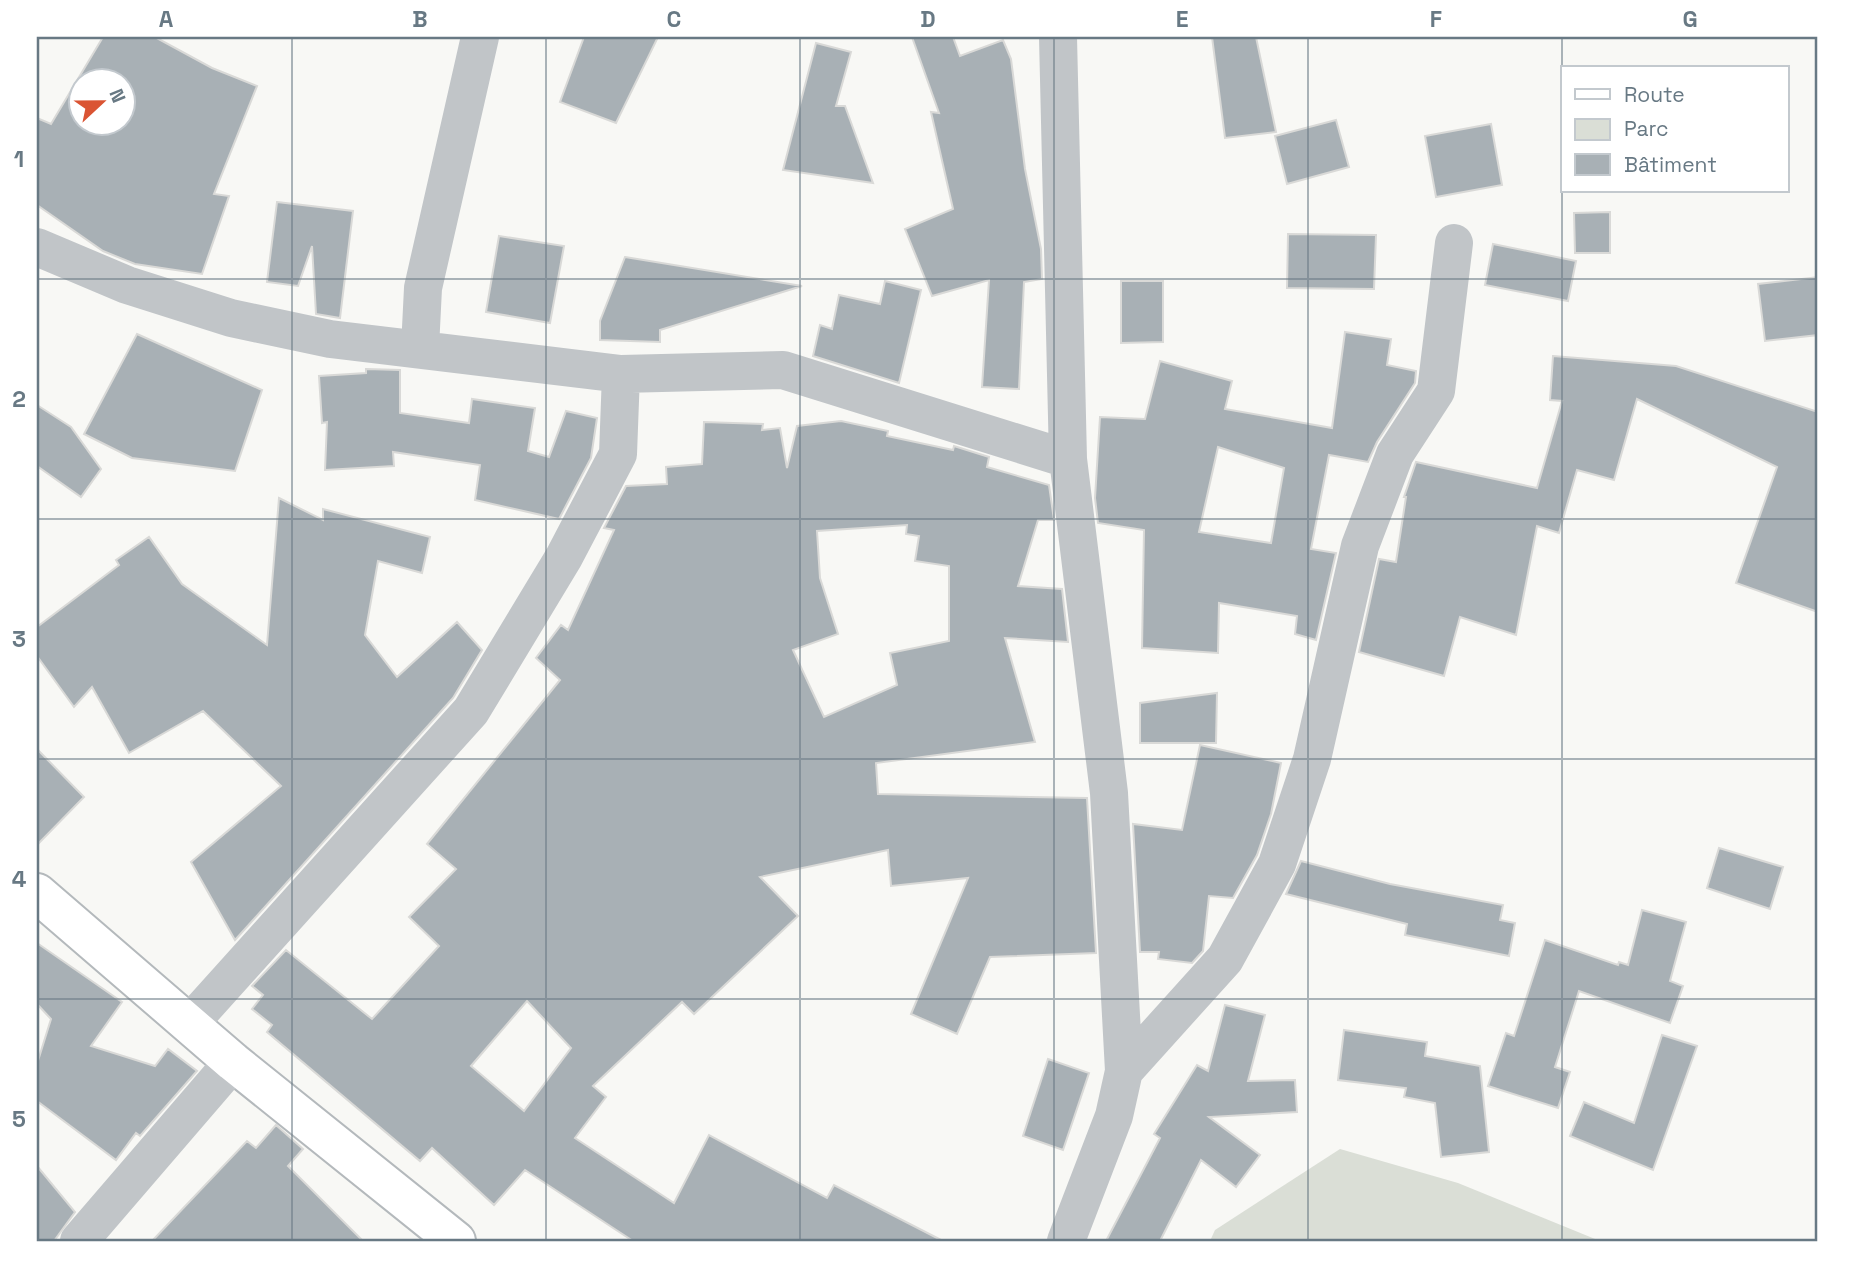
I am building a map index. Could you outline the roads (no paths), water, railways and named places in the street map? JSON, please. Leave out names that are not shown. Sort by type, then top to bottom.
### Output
[{"type":"main road","points":[[37,893],[233,1062],[456,1241]]},
{"type":"street","points":[[420,348],[423,288],[480,37]]},
{"type":"street","points":[[1058,37],[1069,459],[1109,793],[1124,1071],[1114,1116],[1066,1241]]},
{"type":"street","points":[[1124,1071],[1225,959],[1277,864],[1312,759],[1360,546],[1395,454],[1436,391],[1454,243]]},
{"type":"street","points":[[37,247],[127,285],[231,318],[330,339],[621,374],[783,370],[1069,459]]},
{"type":"street","points":[[190,1023],[471,711],[564,557],[618,454],[621,374]]},
{"type":"street","points":[[79,1241],[233,1062]]}]
